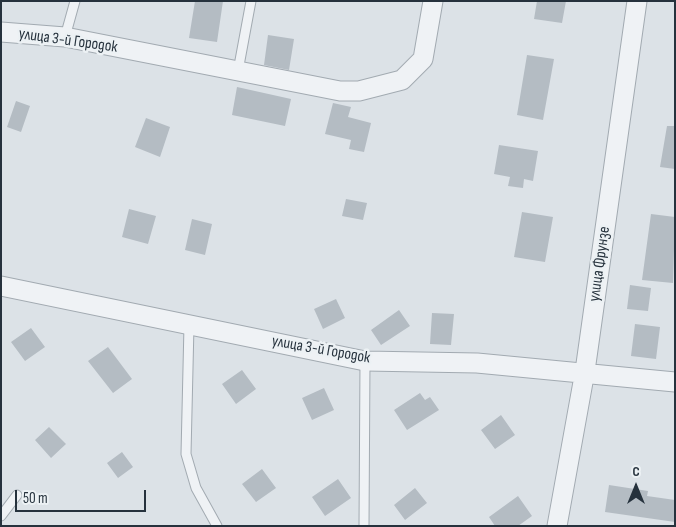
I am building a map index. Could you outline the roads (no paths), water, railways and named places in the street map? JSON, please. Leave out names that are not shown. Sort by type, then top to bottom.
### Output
[{"type":"street","name":"улица 3-й Городок","points":[[2,34],[65,37],[340,91],[359,91],[402,80],[423,59],[433,1]]},
{"type":"street","name":"улица Фрунзе","points":[[562,525],[637,1]]},
{"type":"street","name":"улица 3-й Городок","points":[[1,286],[365,360],[477,362],[585,371],[675,382]]},
{"type":"lane","points":[[65,37],[75,1]]},
{"type":"lane","points":[[238,71],[251,1]]},
{"type":"lane","points":[[189,325],[186,454],[196,488],[217,526]]},
{"type":"lane","points":[[364,526],[365,360]]},
{"type":"lane","points":[[1,516],[17,495]]}]
